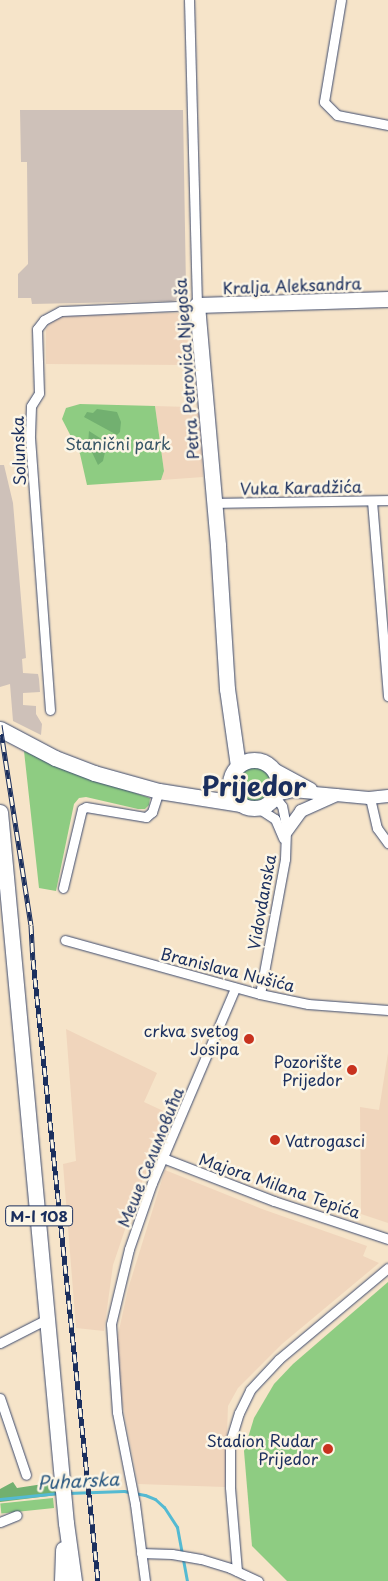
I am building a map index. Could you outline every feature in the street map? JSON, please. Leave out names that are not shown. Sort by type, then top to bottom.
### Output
[{"type":"main road","name":"Kralja Aleksandra","points":[[197,306],[388,299]]},
{"type":"main road","name":"Petra Petrovića Njegoša","points":[[197,306],[214,503],[226,689],[234,735],[235,772]]},
{"type":"main road","points":[[0,729],[55,758],[94,774],[159,791],[200,796],[258,808],[269,804],[276,796],[278,781],[268,765],[234,735]]},
{"type":"main road","points":[[200,796],[214,791],[248,760],[268,765]]},
{"type":"main road","points":[[235,772],[231,790],[241,804]]},
{"type":"main road","name":"M-I 108","points":[[0,812],[4,906],[10,924],[49,1318],[66,1516],[74,1581]]},
{"type":"main road","name":"M-I 108","points":[[62,1581],[66,1516]]},
{"type":"street","name":"Petra Petrovića Njegoša","points":[[189,0],[197,306]]},
{"type":"street","points":[[341,0],[324,102],[337,115],[388,126]]},
{"type":"street","name":"Solunska","points":[[50,710],[30,435],[31,406],[38,393],[37,329],[44,320],[61,311],[197,306]]},
{"type":"street","name":"Vuka Karadžića","points":[[214,503],[388,500]]},
{"type":"street","points":[[372,501],[388,696]]},
{"type":"street","points":[[268,765],[294,781],[323,792]]},
{"type":"street","points":[[63,888],[82,809],[86,807],[146,817],[152,812],[159,791]]},
{"type":"street","points":[[276,796],[293,791],[323,792],[370,798],[388,796]]},
{"type":"street","points":[[286,832],[301,811],[338,795]]},
{"type":"street","name":"Vidovdanska","points":[[260,994],[285,859],[286,832],[282,806],[276,796]]},
{"type":"street","points":[[370,798],[377,828],[388,842]]},
{"type":"street","name":"Vidovdanska","points":[[258,808],[271,815],[279,825],[285,845]]},
{"type":"street","name":"Branislava Nušića","points":[[65,940],[260,994],[308,1004],[388,1010]]},
{"type":"street","name":"Меше Селимовића","points":[[145,1581],[134,1504],[117,1412],[111,1324],[129,1249],[163,1158],[235,988]]},
{"type":"street","name":"Majora Milana Tepića","points":[[163,1158],[274,1201],[388,1239]]},
{"type":"street","points":[[237,1571],[230,1487],[230,1442],[239,1413],[250,1390],[279,1359],[388,1268]]},
{"type":"street","points":[[0,1342],[49,1318]]},
{"type":"street","points":[[0,1398],[26,1475]]},
{"type":"street","points":[[0,1522],[17,1515]]},
{"type":"street","points":[[141,1553],[172,1554],[201,1559],[237,1571],[258,1581]]},
{"type":"shaded area","points":[[20,110],[183,110],[186,288],[180,299],[171,301],[32,304],[31,298],[18,298],[18,274],[28,264],[27,162],[21,162]]},
{"type":"shaded area","points":[[177,313],[186,318],[187,322],[190,359],[185,365],[46,364],[46,330],[52,319],[61,315]]},
{"type":"shaded area","points":[[155,406],[188,407],[200,415],[203,477],[161,480],[164,471]]},
{"type":"shaded area","points":[[0,465],[4,465],[13,503],[26,658],[22,659],[23,673],[38,674],[39,679],[40,692],[23,693],[23,705],[36,706],[36,714],[42,724],[41,735],[13,721],[10,684],[0,687]]},
{"type":"shaded area","points":[[66,1029],[157,1073],[144,1102],[172,1115],[138,1191],[113,1265],[104,1331],[76,1328],[63,1164],[76,1161]]},
{"type":"shaded area","points":[[388,1053],[388,1223],[361,1214],[360,1107],[379,1110]]},
{"type":"shaded area","points":[[165,1170],[262,1209],[367,1246],[363,1256],[379,1263],[282,1344],[238,1388],[228,1406],[225,1487],[138,1484],[119,1386],[116,1344],[128,1289]]},
{"type":"green space","name":"Stanični park","points":[[80,404],[155,406],[164,471],[161,480],[87,485],[80,454],[62,419],[66,408]]},
{"type":"green space","points":[[97,409],[117,412],[121,422],[120,432],[117,435],[84,417],[87,412],[93,413]]},
{"type":"green space","points":[[89,431],[111,445],[105,452],[103,461],[98,465],[88,444]]},
{"type":"green space","points":[[24,751],[61,768],[150,798],[149,805],[145,809],[138,809],[86,797],[79,798],[74,804],[56,891],[39,888]]},
{"type":"green space","points":[[254,767],[266,772],[271,784],[266,796],[254,801],[242,796],[237,784],[242,772]]},
{"type":"green space","name":"Stadion Rudar Prijedor","points":[[388,1282],[388,1581],[287,1581],[252,1546],[244,1451],[254,1418],[274,1384],[293,1364]]},
{"type":"green space","points":[[13,1482],[17,1488],[56,1482],[57,1495],[0,1502],[0,1489]]},
{"type":"green space","points":[[53,1498],[54,1508],[1,1513],[0,1504]]},
{"type":"waterway","name":"Puharska","points":[[68,1493],[124,1491],[155,1499],[164,1507],[177,1527],[187,1581]]},
{"type":"waterway","name":"Puharska","points":[[0,1499],[59,1493]]},
{"type":"railway","points":[[0,725],[31,925],[33,960],[98,1581]]},
{"type":"place","name":"crkva svetog Josipa","points":[[249,1039]]},
{"type":"place","name":"Pozorište Prijedor","points":[[352,1070]]},
{"type":"place","name":"Vatrogasci","points":[[275,1140]]},
{"type":"place","name":"Stadion Rudar Prijedor","points":[[328,1449]]},
{"type":"district","name":"Prijedor","points":[[254,786]]}]
